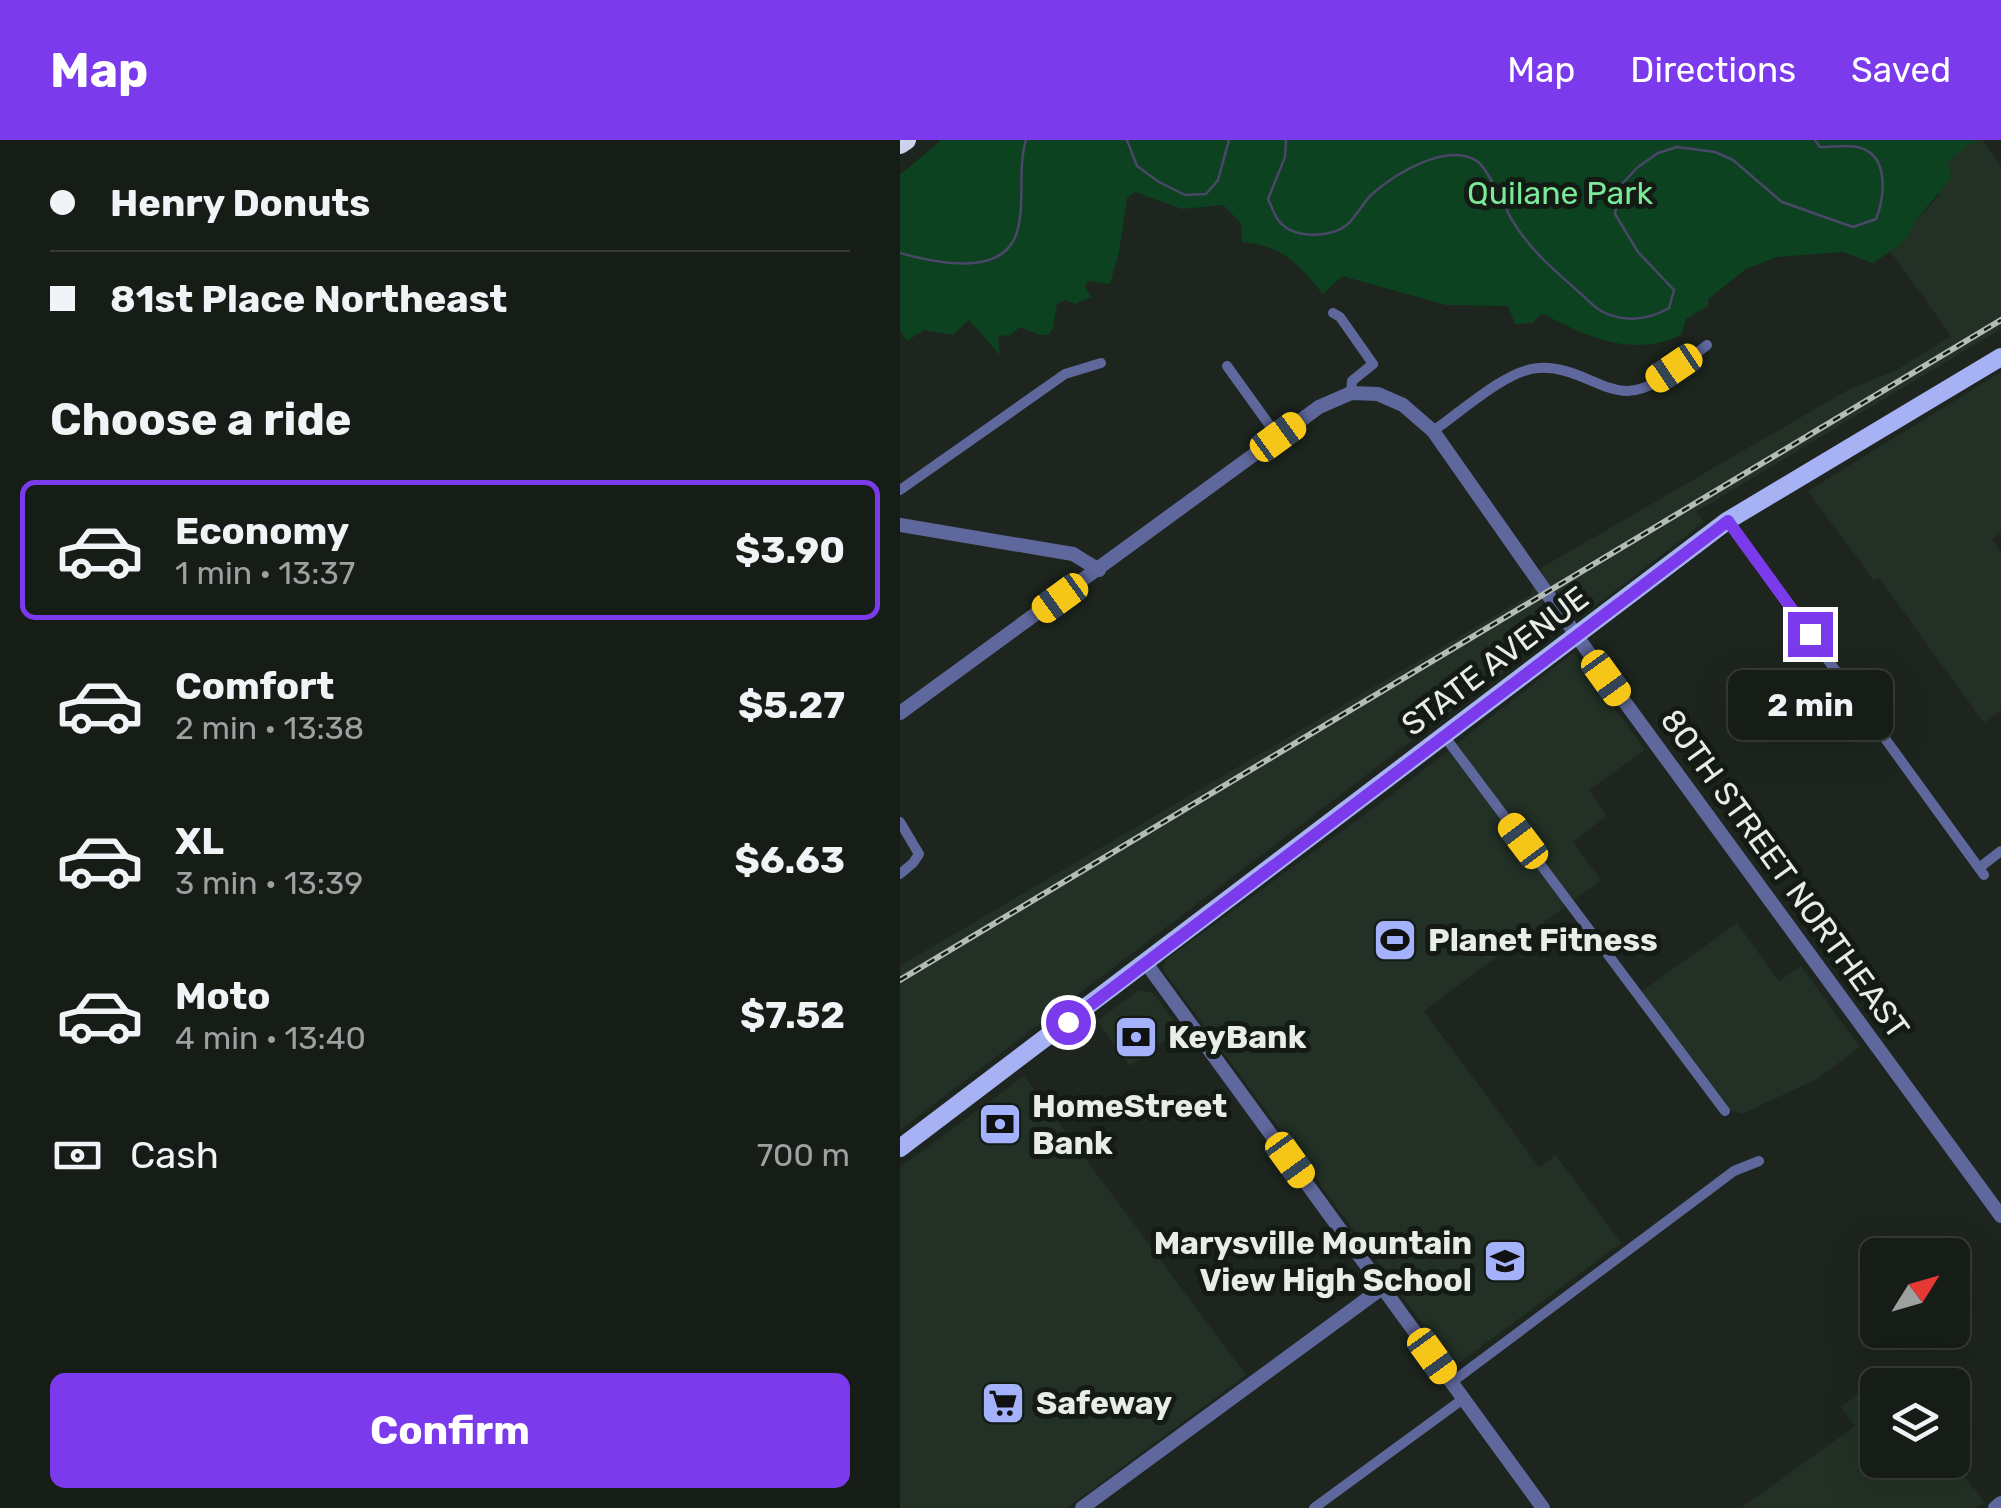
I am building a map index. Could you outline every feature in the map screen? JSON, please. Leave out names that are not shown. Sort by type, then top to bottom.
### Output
[{"type":"main road","name":"STATE AVENUE","points":[[900,1148],[1728,521],[2001,356]]},
{"type":"street","points":[[900,713],[1320,407],[1351,393],[1352,381],[1373,364],[1334,313]]},
{"type":"street","points":[[1432,431],[1520,371],[1540,367],[1572,371],[1625,392],[1655,382],[1707,345]]},
{"type":"street","points":[[900,490],[1065,374],[1101,363]]},
{"type":"street","points":[[1227,366],[1278,437]]},
{"type":"street","name":"80TH STREET NORTHEAST","points":[[1351,393],[1392,399],[1432,431],[1577,637],[2001,1216]]},
{"type":"street","points":[[1728,521],[1982,871],[2001,851]]},
{"type":"street","points":[[900,525],[1073,554],[1099,570]]},
{"type":"street","points":[[1445,736],[1726,1112]]},
{"type":"street","points":[[900,822],[919,854],[900,874]]},
{"type":"street","points":[[1146,963],[1543,1508]]},
{"type":"street","points":[[1452,1382],[1734,1172],[1759,1161]]},
{"type":"street","points":[[1082,1508],[1382,1288]]},
{"type":"street","points":[[1314,1508],[1463,1399]]},
{"type":"street","points":[[1995,1508],[2001,1503]]},
{"type":"shaded area","points":[[1983,140],[2001,166],[2001,329],[1696,512],[1704,522],[1585,614],[1574,614],[1556,592],[1542,610],[1557,630],[900,1130],[900,966],[1530,595],[1541,568],[1846,391],[1898,369],[1951,336],[1890,251],[1904,242],[1917,219],[1938,197],[1947,160]]},
{"type":"shaded area","points":[[2001,372],[2001,533],[1992,539],[2001,552],[2001,710],[1984,723],[1879,578],[1874,581],[1808,491]]},
{"type":"shaded area","points":[[1574,652],[1645,750],[1589,790],[1607,816],[1573,842],[1601,880],[1424,1011],[1539,1167],[1556,1155],[1621,1243],[1454,1367],[1163,970],[1165,960],[1390,796]]},
{"type":"shaded area","points":[[1737,923],[1779,981],[1801,966],[1860,1047],[1817,1079],[1742,1114],[1728,1109],[1639,993]]},
{"type":"shaded area","points":[[1139,990],[1153,993],[1180,1029],[1130,1066],[1097,1021]]},
{"type":"shaded area","points":[[1024,1076],[1246,1375],[1067,1508],[900,1508],[900,1167]]},
{"type":"shaded area","points":[[1860,1392],[1860,1478],[1966,1478],[1984,1502],[1976,1508],[1741,1508],[1855,1426],[1841,1407]]},
{"type":"green space","name":"Quilane Park","points":[[941,140],[1977,140],[1948,160],[1951,178],[1917,219],[1904,242],[1873,263],[1843,252],[1777,257],[1746,269],[1708,299],[1708,306],[1686,319],[1681,335],[1645,345],[1592,337],[1542,313],[1532,323],[1515,324],[1508,306],[1446,305],[1342,276],[1323,294],[1306,273],[1279,252],[1242,242],[1241,223],[1223,205],[1182,209],[1135,192],[1127,198],[1110,284],[1088,281],[1085,287],[1091,297],[1075,304],[1066,300],[1057,304],[1053,329],[1048,335],[1020,327],[1009,336],[998,335],[1000,355],[969,320],[953,335],[924,330],[907,341],[900,330],[900,175]]},
{"type":"waterway","points":[[900,253],[964,264],[996,257],[1008,248],[1019,224],[1026,140]]},
{"type":"waterway","points":[[1127,140],[1137,166],[1185,195],[1206,194],[1218,180],[1229,140]]},
{"type":"waterway","points":[[1286,140],[1285,157],[1268,199],[1278,220],[1292,231],[1312,235],[1340,229],[1372,194],[1407,170],[1436,158],[1465,156],[1481,165],[1519,231],[1543,259],[1600,310],[1628,319],[1669,308],[1674,290],[1638,252],[1615,214],[1620,186],[1638,167],[1658,153],[1677,147],[1715,152],[1733,160],[1782,202],[1853,227],[1876,219],[1882,190],[1877,160],[1861,148],[1820,147],[1815,140]]},
{"type":"railway","points":[[900,980],[2001,320]]},
{"type":"place","name":"Planet Fitness","points":[[1395,940]]},
{"type":"place","name":"KeyBank","points":[[1136,1037]]},
{"type":"place","name":"HomeStreet Bank","points":[[1000,1124]]},
{"type":"place","name":"Marysville Mountain View High School","points":[[1505,1261]]},
{"type":"place","name":"Safeway","points":[[1003,1403]]},
{"type":"route","points":[[1068,1022],[1728,521],[1810,634]]}]
